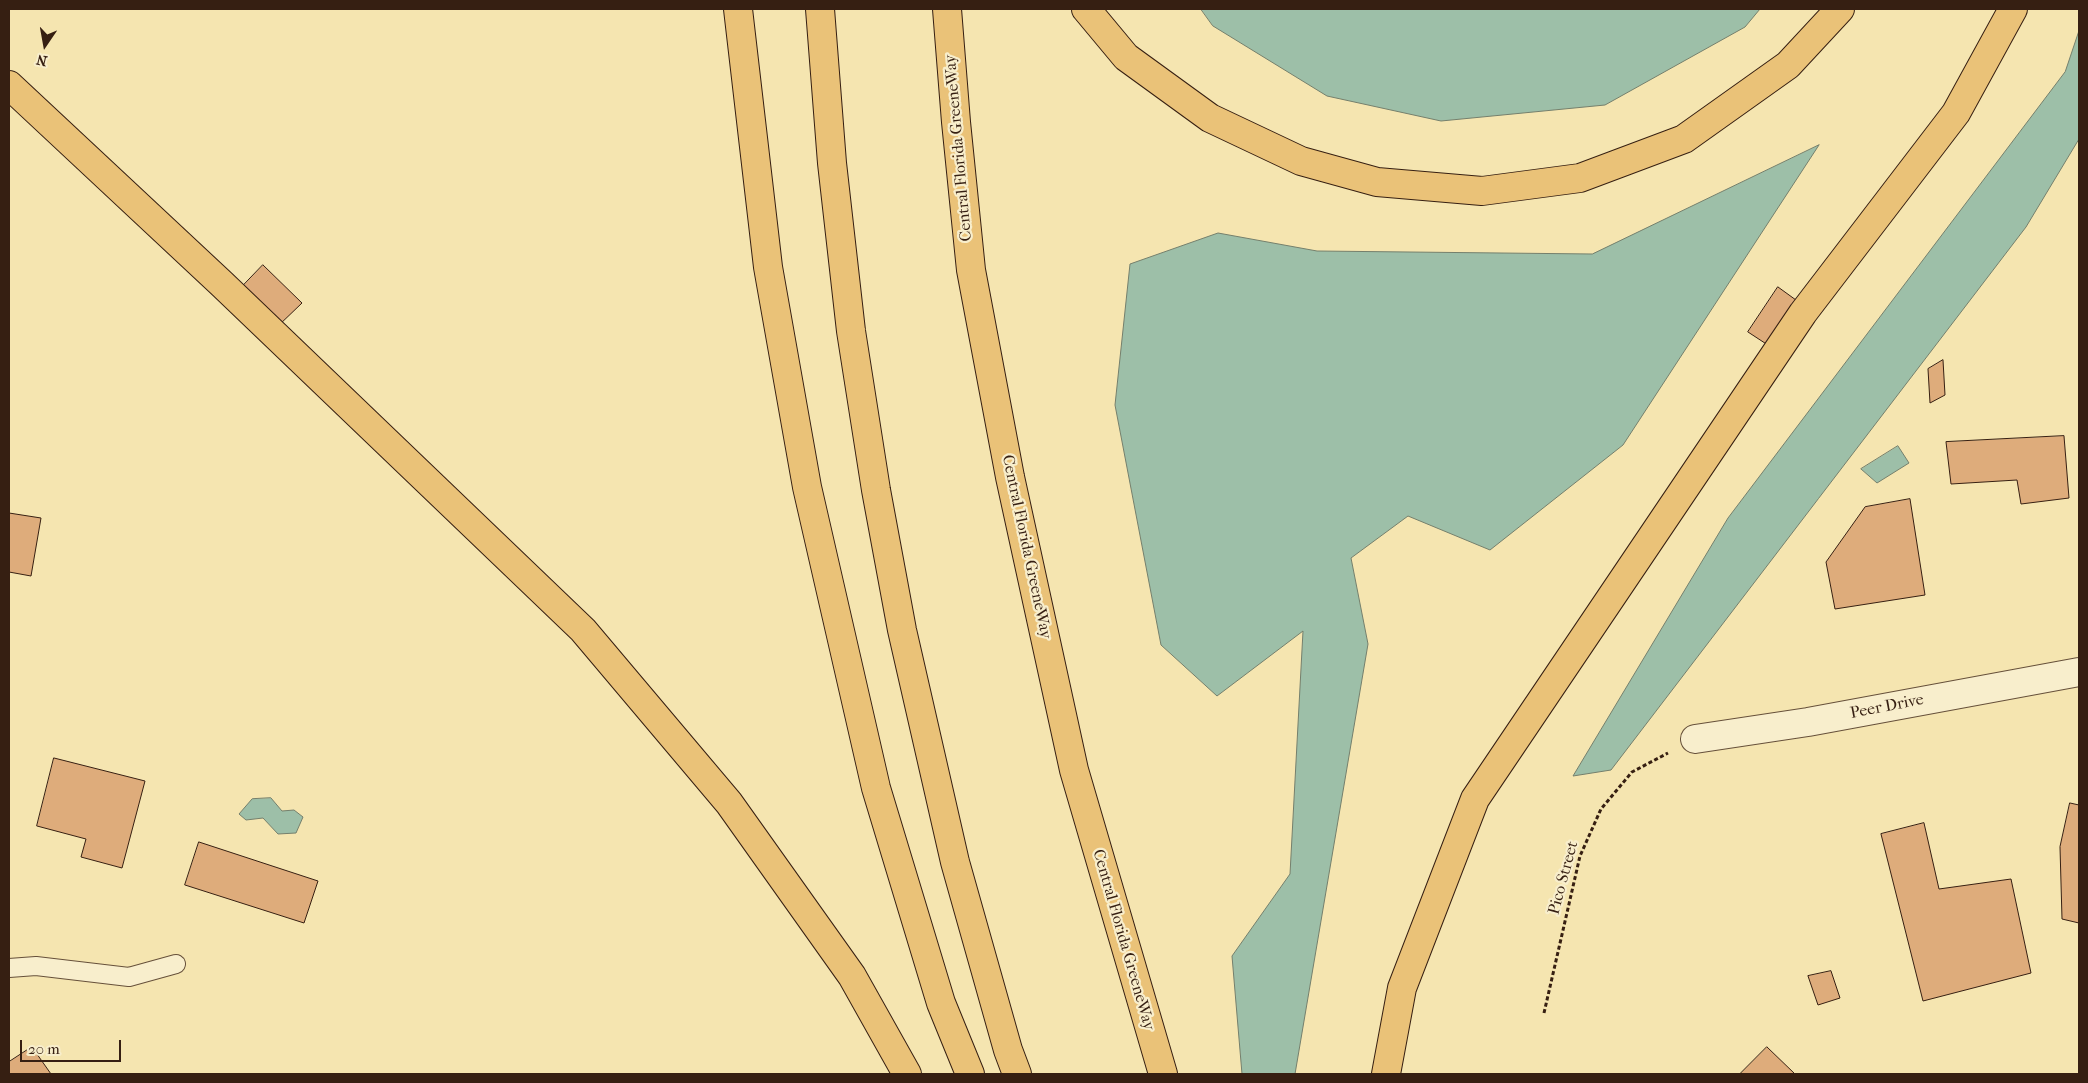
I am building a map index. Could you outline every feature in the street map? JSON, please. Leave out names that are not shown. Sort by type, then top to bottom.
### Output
[{"type":"highway","points":[[738,9],[768,267],[807,487],[876,788],[941,1003],[970,1074]]},
{"type":"highway","points":[[820,9],[832,164],[851,330],[876,490],[898,611],[955,862],[1008,1050],[1017,1074]]},
{"type":"highway","name":"Central Florida GreeneWay","points":[[947,9],[971,270],[1010,477],[1074,770],[1163,1074]]},
{"type":"highway","points":[[1086,9],[1126,57],[1210,118],[1301,161],[1377,182],[1482,191],[1580,178],[1684,139],[1788,65],[1840,9]]},
{"type":"highway","points":[[1386,1074],[1402,988],[1475,799],[1803,313],[1956,112],[2013,9]]},
{"type":"highway","points":[[9,85],[222,284],[583,630],[729,802],[852,976],[907,1074]]},
{"type":"street","name":"Peer Drive","points":[[1695,739],[1808,722],[2079,672]]},
{"type":"lane","points":[[9,968],[36,966],[129,977],[176,964]]},
{"type":"path","name":"Pico Street","points":[[1544,1013],[1580,856],[1601,809],[1632,772],[1695,739]]},
{"type":"shaded area","points":[[1201,9],[1760,9],[1745,27],[1605,105],[1441,121],[1327,96],[1213,26]]},
{"type":"shaded area","points":[[2079,31],[2079,139],[2026,227],[1611,770],[1573,776],[1728,518],[2065,72]]},
{"type":"shaded area","points":[[1819,145],[1623,445],[1490,550],[1408,516],[1351,558],[1368,644],[1295,1074],[1242,1074],[1232,956],[1290,874],[1303,631],[1217,696],[1161,645],[1115,405],[1130,264],[1218,233],[1317,251],[1592,254]]},
{"type":"shaded area","points":[[1898,446],[1909,463],[1877,483],[1861,469]]},
{"type":"shaded area","points":[[271,798],[282,811],[294,810],[303,817],[296,833],[278,834],[263,818],[246,820],[239,814],[252,799]]},
{"type":"building","points":[[263,265],[302,303],[277,327],[240,289]]},
{"type":"building","points":[[1778,287],[1807,308],[1777,351],[1748,332]]},
{"type":"building","points":[[1943,360],[1945,395],[1930,403],[1928,369]]},
{"type":"building","points":[[2064,436],[2069,498],[2021,504],[2017,480],[1951,484],[1946,442]]},
{"type":"building","points":[[1910,499],[1925,595],[1835,609],[1826,562],[1865,507]]},
{"type":"building","points":[[9,513],[41,518],[31,576],[9,572]]},
{"type":"building","points":[[54,758],[145,781],[122,868],[81,857],[86,839],[37,826]]},
{"type":"building","points":[[2070,803],[2079,805],[2079,923],[2062,919],[2060,847]]},
{"type":"building","points":[[1924,823],[1939,889],[2011,879],[2031,973],[1923,1001],[1881,834]]},
{"type":"building","points":[[199,842],[318,881],[304,923],[185,885]]},
{"type":"building","points":[[1831,971],[1840,998],[1818,1005],[1808,976]]},
{"type":"building","points":[[32,1047],[51,1074],[9,1074],[9,1062]]},
{"type":"building","points":[[1767,1047],[1795,1074],[1740,1074]]}]
